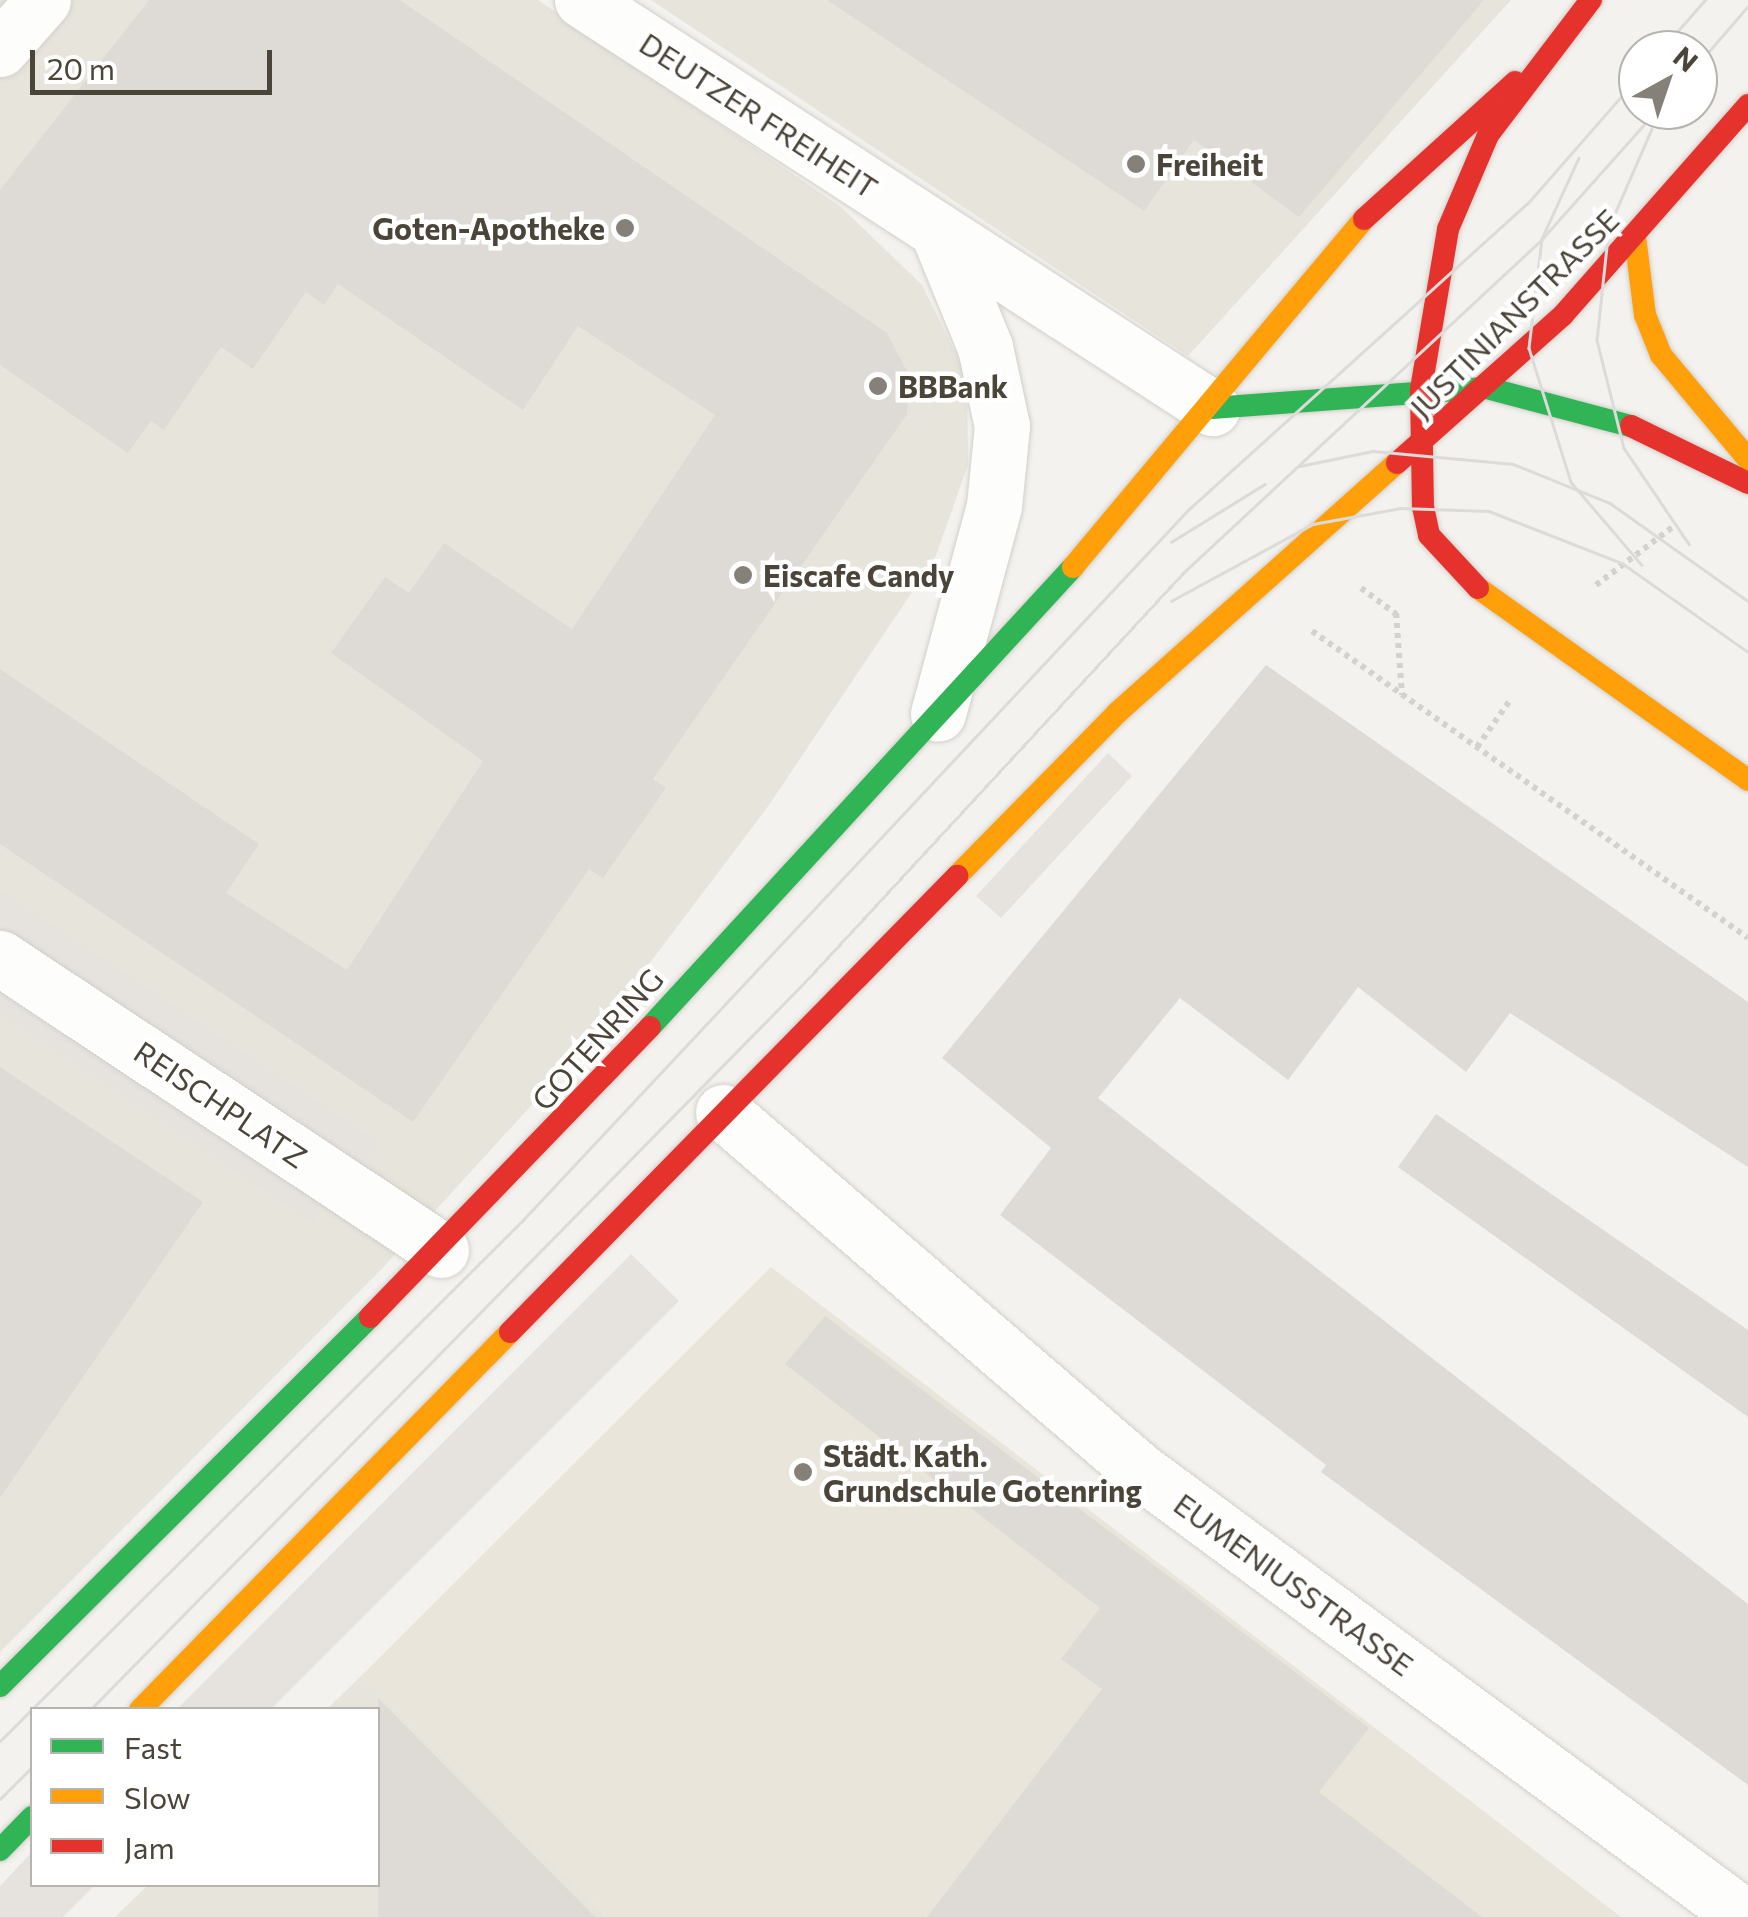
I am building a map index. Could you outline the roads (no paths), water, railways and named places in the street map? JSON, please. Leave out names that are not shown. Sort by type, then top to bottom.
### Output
[{"type":"main road","points":[[1212,408],[1383,196],[1529,70],[1591,0]]},
{"type":"main road","points":[[1529,70],[1488,135],[1448,229],[1421,389],[1417,450],[1428,535],[1466,580],[1748,780]]},
{"type":"main road","name":"JUSTINIANSTRASSE","points":[[723,1112],[1117,713],[1487,388],[1635,237],[1748,105]]},
{"type":"main road","points":[[1635,237],[1645,314],[1661,355],[1748,459]]},
{"type":"main road","points":[[1212,408],[1421,389],[1487,388],[1613,417],[1748,483]]},
{"type":"main road","name":"GOTENRING","points":[[0,1686],[442,1250],[938,714],[1212,408]]},
{"type":"main road","points":[[143,1707],[723,1112]]},
{"type":"main road","points":[[0,1850],[30,1819]]},
{"type":"street","points":[[0,49],[43,0]]},
{"type":"street","name":"DEUTZER FREIHEIT","points":[[582,0],[1212,408]]},
{"type":"street","points":[[937,230],[985,347],[1002,426],[994,506],[938,714]]},
{"type":"street","name":"REISCHPLATZ","points":[[0,958],[442,1250]]},
{"type":"street","name":"EUMENIUSSTRASSE","points":[[723,1112],[1139,1470],[1745,1917]]},
{"type":"tram line","points":[[1679,30],[1705,0]]},
{"type":"tram line","points":[[1718,41],[1748,6]]},
{"type":"tram line","points":[[34,1707],[522,1221],[1189,509],[1527,204],[1618,100]]},
{"type":"tram line","points":[[93,1707],[805,982],[1184,572],[1542,239],[1639,130]]},
{"type":"tram line","points":[[1652,130],[1609,228],[1597,340],[1624,448],[1689,544]]},
{"type":"tram line","points":[[1579,158],[1542,239],[1529,348],[1571,482],[1642,565]]},
{"type":"tram line","points":[[1300,466],[1373,451],[1513,464],[1610,503],[1748,601]]},
{"type":"tram line","points":[[1171,542],[1265,484]]},
{"type":"tram line","points":[[1171,601],[1313,524],[1401,508],[1489,511],[1622,563],[1748,652]]},
{"type":"tram line","points":[[0,1741],[30,1711]]},
{"type":"tram line","points":[[0,1799],[30,1769]]},
{"type":"place","name":"Freiheit","points":[[1136,164]]},
{"type":"place","name":"Goten-Apotheke","points":[[625,228]]},
{"type":"place","name":"BBBank","points":[[878,386]]},
{"type":"place","name":"Eiscafe Candy","points":[[743,575]]},
{"type":"place","name":"Städt. Kath. Grundschule Gotenring","points":[[803,1472]]}]
